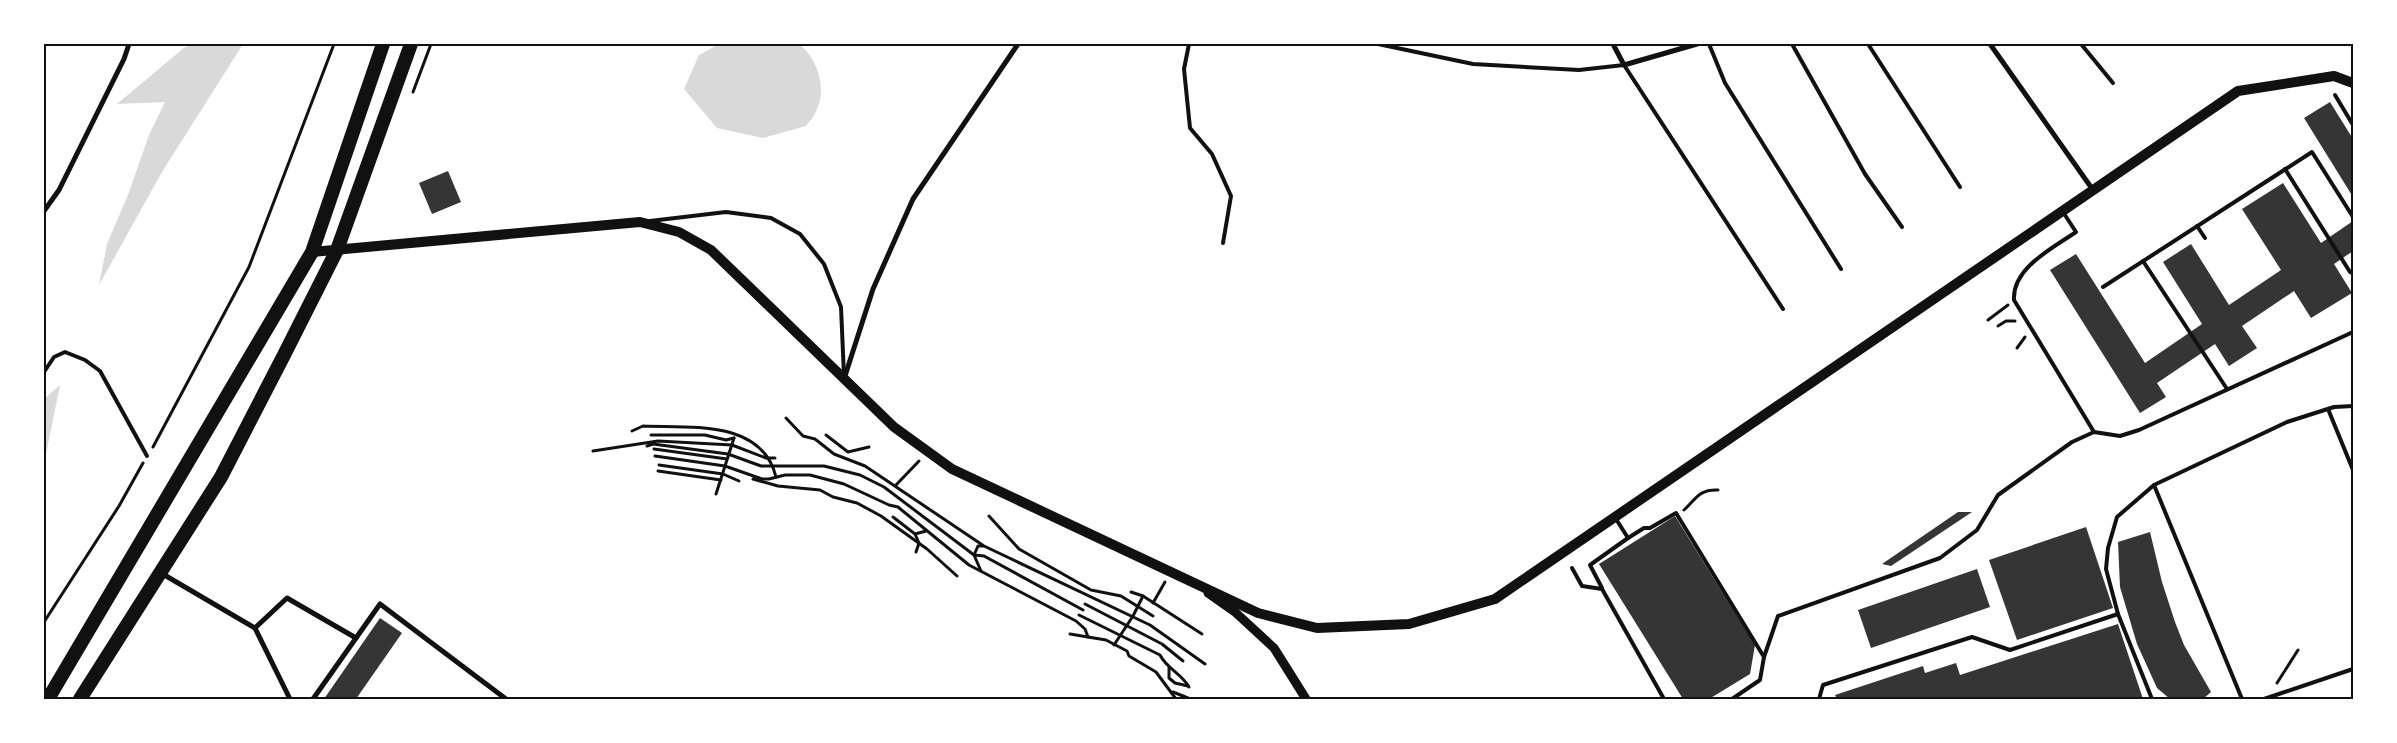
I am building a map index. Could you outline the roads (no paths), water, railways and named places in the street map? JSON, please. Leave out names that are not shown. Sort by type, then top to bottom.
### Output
[{"type":"highway","points":[[48,699],[312,252],[383,44]]},
{"type":"highway","points":[[80,699],[220,477],[337,250],[411,44]]},
{"type":"main road","points":[[312,252],[640,222],[679,232],[711,250],[894,427],[952,469],[1258,613],[1317,628],[1409,624],[1495,598],[2238,91],[2334,76],[2353,83]]},
{"type":"street","points":[[44,211],[59,190],[130,44]]},
{"type":"street","points":[[844,379],[872,289],[913,199],[1018,44]]},
{"type":"street","points":[[1613,44],[1624,65],[1697,44]]},
{"type":"street","points":[[1990,44],[2093,190]]},
{"type":"street","points":[[161,572],[255,628],[290,699]]},
{"type":"street","points":[[1189,580],[1235,612],[1274,648],[1306,699]]},
{"type":"street","points":[[255,628],[287,598],[356,638]]},
{"type":"street","points":[[313,699],[380,604],[506,699]]},
{"type":"lane","points":[[1189,44],[1184,68],[1190,128],[1212,154],[1231,196],[1223,243]]},
{"type":"lane","points":[[1378,44],[1473,64],[1579,70],[1624,65],[1783,309]]},
{"type":"lane","points":[[1709,44],[1725,84],[1841,269]]},
{"type":"lane","points":[[1792,44],[1865,174],[1902,227]]},
{"type":"lane","points":[[1868,44],[1960,187]]},
{"type":"lane","points":[[2081,44],[2113,83]]},
{"type":"lane","points":[[2335,95],[2353,125]]},
{"type":"lane","points":[[2103,287],[2312,152],[2353,217]]},
{"type":"lane","points":[[2285,169],[2350,272],[2353,273]]},
{"type":"lane","points":[[2062,211],[2076,232],[2029,266],[2014,291],[2014,300],[2094,432]]},
{"type":"lane","points":[[640,222],[726,212],[771,218],[800,234],[824,264],[841,307],[844,379]]},
{"type":"lane","points":[[2196,226],[2205,238]]},
{"type":"lane","points":[[2143,261],[2227,389]]},
{"type":"lane","points":[[1732,699],[1760,680],[1764,657],[1778,616],[1940,558],[1977,530],[1998,495],[2072,442],[2094,432],[2120,436],[2126,434],[2353,332]]},
{"type":"lane","points":[[44,372],[54,357],[65,352],[85,360],[100,371],[147,456]]},
{"type":"lane","points":[[2152,699],[2118,614],[2106,569],[2108,548],[2117,517],[2154,485],[2287,422],[2328,409],[2353,406]]},
{"type":"lane","points":[[2328,409],[2353,470]]},
{"type":"lane","points":[[2154,485],[2242,699]]},
{"type":"lane","points":[[1664,699],[1594,577],[1590,565],[1644,528],[1650,528],[1676,513],[1764,657]]},
{"type":"lane","points":[[1615,517],[1628,538]]},
{"type":"lane","points":[[1572,568],[1582,586],[1602,589]]},
{"type":"lane","points":[[1819,699],[1823,685],[1972,637],[2010,650],[2118,614]]},
{"type":"lane","points":[[2264,699],[2353,669]]}]
